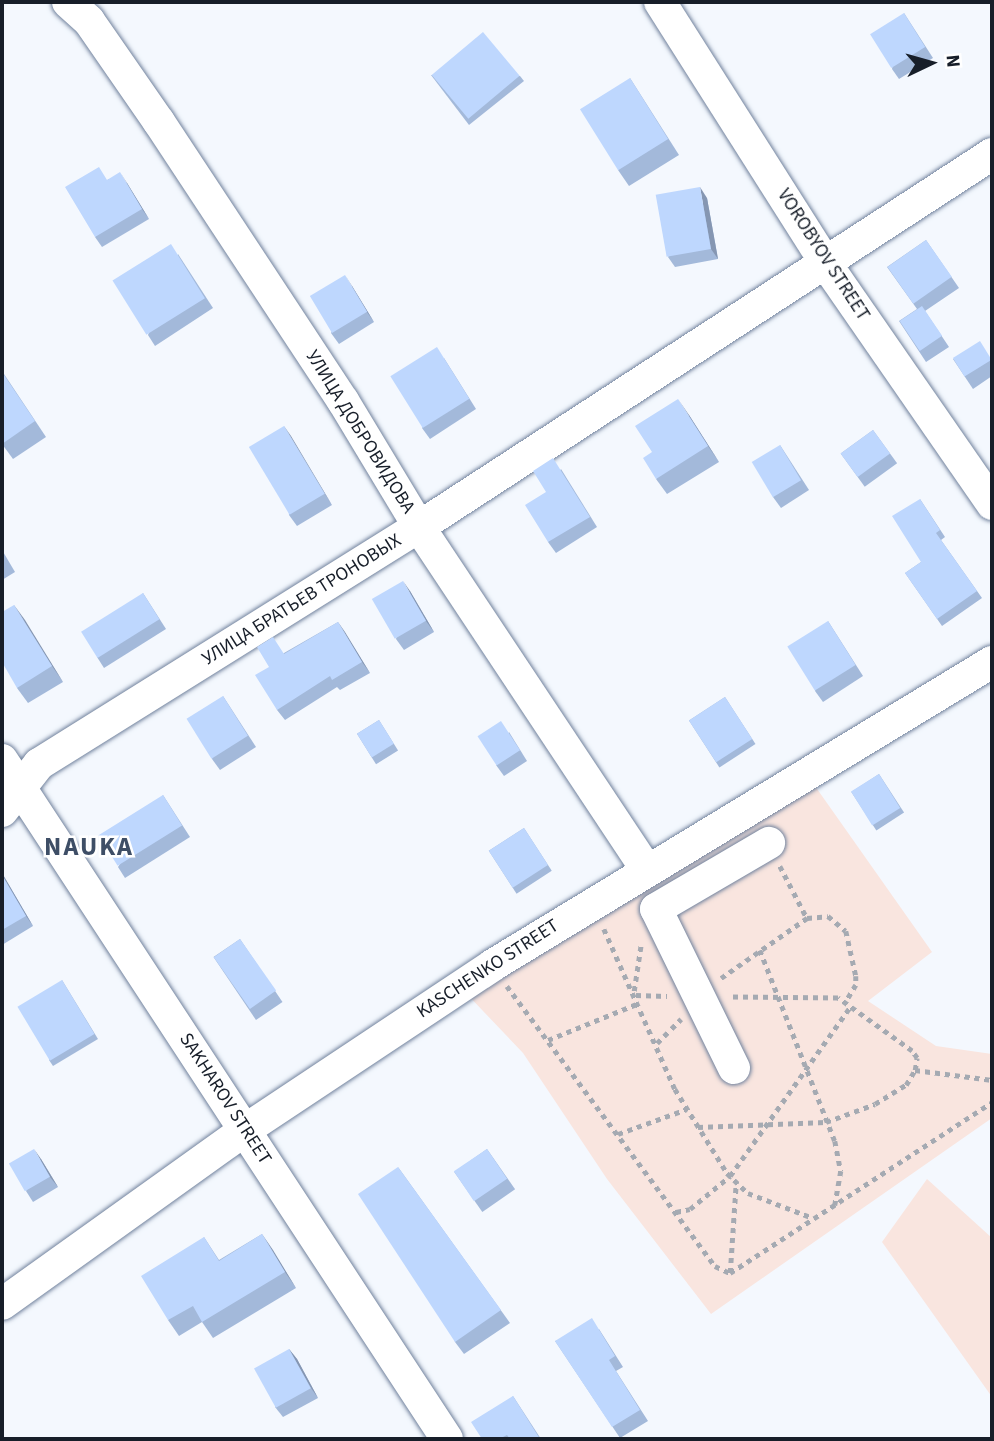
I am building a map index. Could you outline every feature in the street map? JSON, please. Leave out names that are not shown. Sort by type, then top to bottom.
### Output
[{"type":"street","name":"УЛИЦА ДОБРОВИДОВА","points":[[68,2],[89,21],[159,122],[343,401],[419,527],[646,869]]},
{"type":"street","name":"VOROBYOV STREET","points":[[660,2],[827,264],[992,504]]},
{"type":"street","name":"УЛИЦА БРАТЬЕВ ТРОНОВЫХ","points":[[11,799],[39,764],[419,527],[827,264],[992,154]]},
{"type":"street","name":"KASCHENKO STREET","points":[[2,1304],[245,1130],[493,965],[646,869],[992,662]]},
{"type":"street","name":"SAKHAROV STREET","points":[[2,760],[11,799],[245,1130],[447,1439]]},
{"type":"street","points":[[734,1068],[656,909],[769,843]]},
{"type":"path","points":[[769,843],[807,918]]},
{"type":"path","points":[[712,985],[807,918],[828,916],[846,931],[856,985],[845,1003]]},
{"type":"path","points":[[602,926],[687,1109],[730,1176],[776,1206],[815,1218]]},
{"type":"path","points":[[760,950],[829,1121],[841,1171],[834,1206]]},
{"type":"path","points":[[493,965],[715,1266],[730,1273]]},
{"type":"path","points":[[636,995],[674,997]]},
{"type":"path","points":[[698,1127],[829,1121],[876,1104],[906,1085],[915,1070],[917,1058],[912,1051],[845,1003],[828,996],[718,998]]},
{"type":"path","points":[[548,1040],[639,1003]]},
{"type":"path","points":[[676,1212],[690,1209],[730,1176],[770,1125],[850,1007]]},
{"type":"path","points":[[915,1070],[992,1080]]},
{"type":"path","points":[[730,1273],[992,1102]]},
{"type":"path","points":[[618,1134],[687,1109]]},
{"type":"path","points":[[730,1273],[736,1181]]},
{"type":"shaded area","points":[[815,786],[932,952],[868,1001],[936,1046],[992,1054],[992,1118],[711,1314],[607,1179],[523,1053],[464,991]]},
{"type":"shaded area","points":[[927,1179],[992,1238],[992,1397],[882,1242]]},
{"type":"building","points":[[904,13],[925,47],[891,68],[870,34]]},
{"type":"building","points":[[483,32],[520,76],[468,119],[432,75]]},
{"type":"building","points":[[630,78],[668,139],[618,170],[580,109]]},
{"type":"building","points":[[99,167],[107,180],[120,172],[142,209],[95,237],[65,187]]},
{"type":"building","points":[[700,187],[711,249],[667,257],[656,195]]},
{"type":"building","points":[[926,240],[952,277],[913,304],[887,267]]},
{"type":"building","points":[[171,244],[205,298],[146,335],[112,281]]},
{"type":"building","points":[[345,275],[367,312],[332,333],[310,296]]},
{"type":"building","points":[[922,306],[942,336],[920,351],[900,321]]},
{"type":"building","points":[[980,341],[992,360],[965,377],[953,358]]},
{"type":"building","points":[[437,347],[469,399],[423,428],[390,376]]},
{"type":"building","points":[[2,372],[35,421],[2,444]]},
{"type":"building","points":[[678,399],[708,446],[656,479],[643,458],[652,452],[635,426]]},
{"type":"building","points":[[284,426],[325,494],[290,515],[249,447]]},
{"type":"building","points":[[873,430],[890,453],[858,477],[841,454]]},
{"type":"building","points":[[780,445],[801,480],[773,497],[752,462]]},
{"type":"building","points":[[553,458],[590,517],[548,542],[525,505],[546,492],[533,471]]},
{"type":"building","points":[[920,499],[940,530],[936,533],[977,591],[937,619],[905,573],[921,562],[892,516]]},
{"type":"building","points":[[403,581],[426,621],[395,639],[372,599]]},
{"type":"building","points":[[143,593],[159,619],[98,658],[81,632]]},
{"type":"building","points":[[14,605],[52,666],[17,688],[2,662],[2,612]]},
{"type":"building","points":[[828,621],[856,665],[815,691],[787,646]]},
{"type":"building","points":[[338,622],[362,662],[332,680],[330,676],[277,710],[255,675],[269,667],[257,647],[273,637],[284,654]]},
{"type":"building","points":[[223,696],[248,736],[211,759],[187,719]]},
{"type":"building","points":[[725,697],[752,739],[716,762],[689,720]]},
{"type":"building","points":[[379,720],[394,744],[372,758],[357,734]]},
{"type":"building","points":[[501,721],[520,750],[497,766],[478,736]]},
{"type":"building","points":[[879,774],[900,808],[872,825],[851,791]]},
{"type":"building","points":[[163,795],[182,826],[118,866],[99,835]]},
{"type":"building","points":[[524,828],[548,865],[513,888],[489,851]]},
{"type":"building","points":[[2,875],[26,916],[2,930]]},
{"type":"building","points":[[240,939],[276,991],[250,1009],[214,957]]},
{"type":"building","points":[[62,980],[94,1034],[50,1061],[17,1007]]},
{"type":"building","points":[[34,1149],[50,1177],[25,1191],[9,1164]]},
{"type":"building","points":[[487,1149],[507,1179],[474,1201],[454,1171]]},
{"type":"building","points":[[398,1167],[501,1310],[455,1342],[358,1194]]},
{"type":"building","points":[[262,1234],[285,1272],[202,1322],[193,1306],[168,1320],[141,1276],[204,1237],[219,1261]]},
{"type":"building","points":[[592,1318],[615,1356],[609,1360],[640,1410],[612,1427],[555,1341]]},
{"type":"building","points":[[289,1349],[311,1388],[276,1408],[254,1368]]},
{"type":"building","points":[[513,1396],[540,1439],[510,1439],[507,1435],[499,1439],[482,1439],[471,1422]]},
{"type":"district","name":"NAUKA","points":[[89,847]]}]
